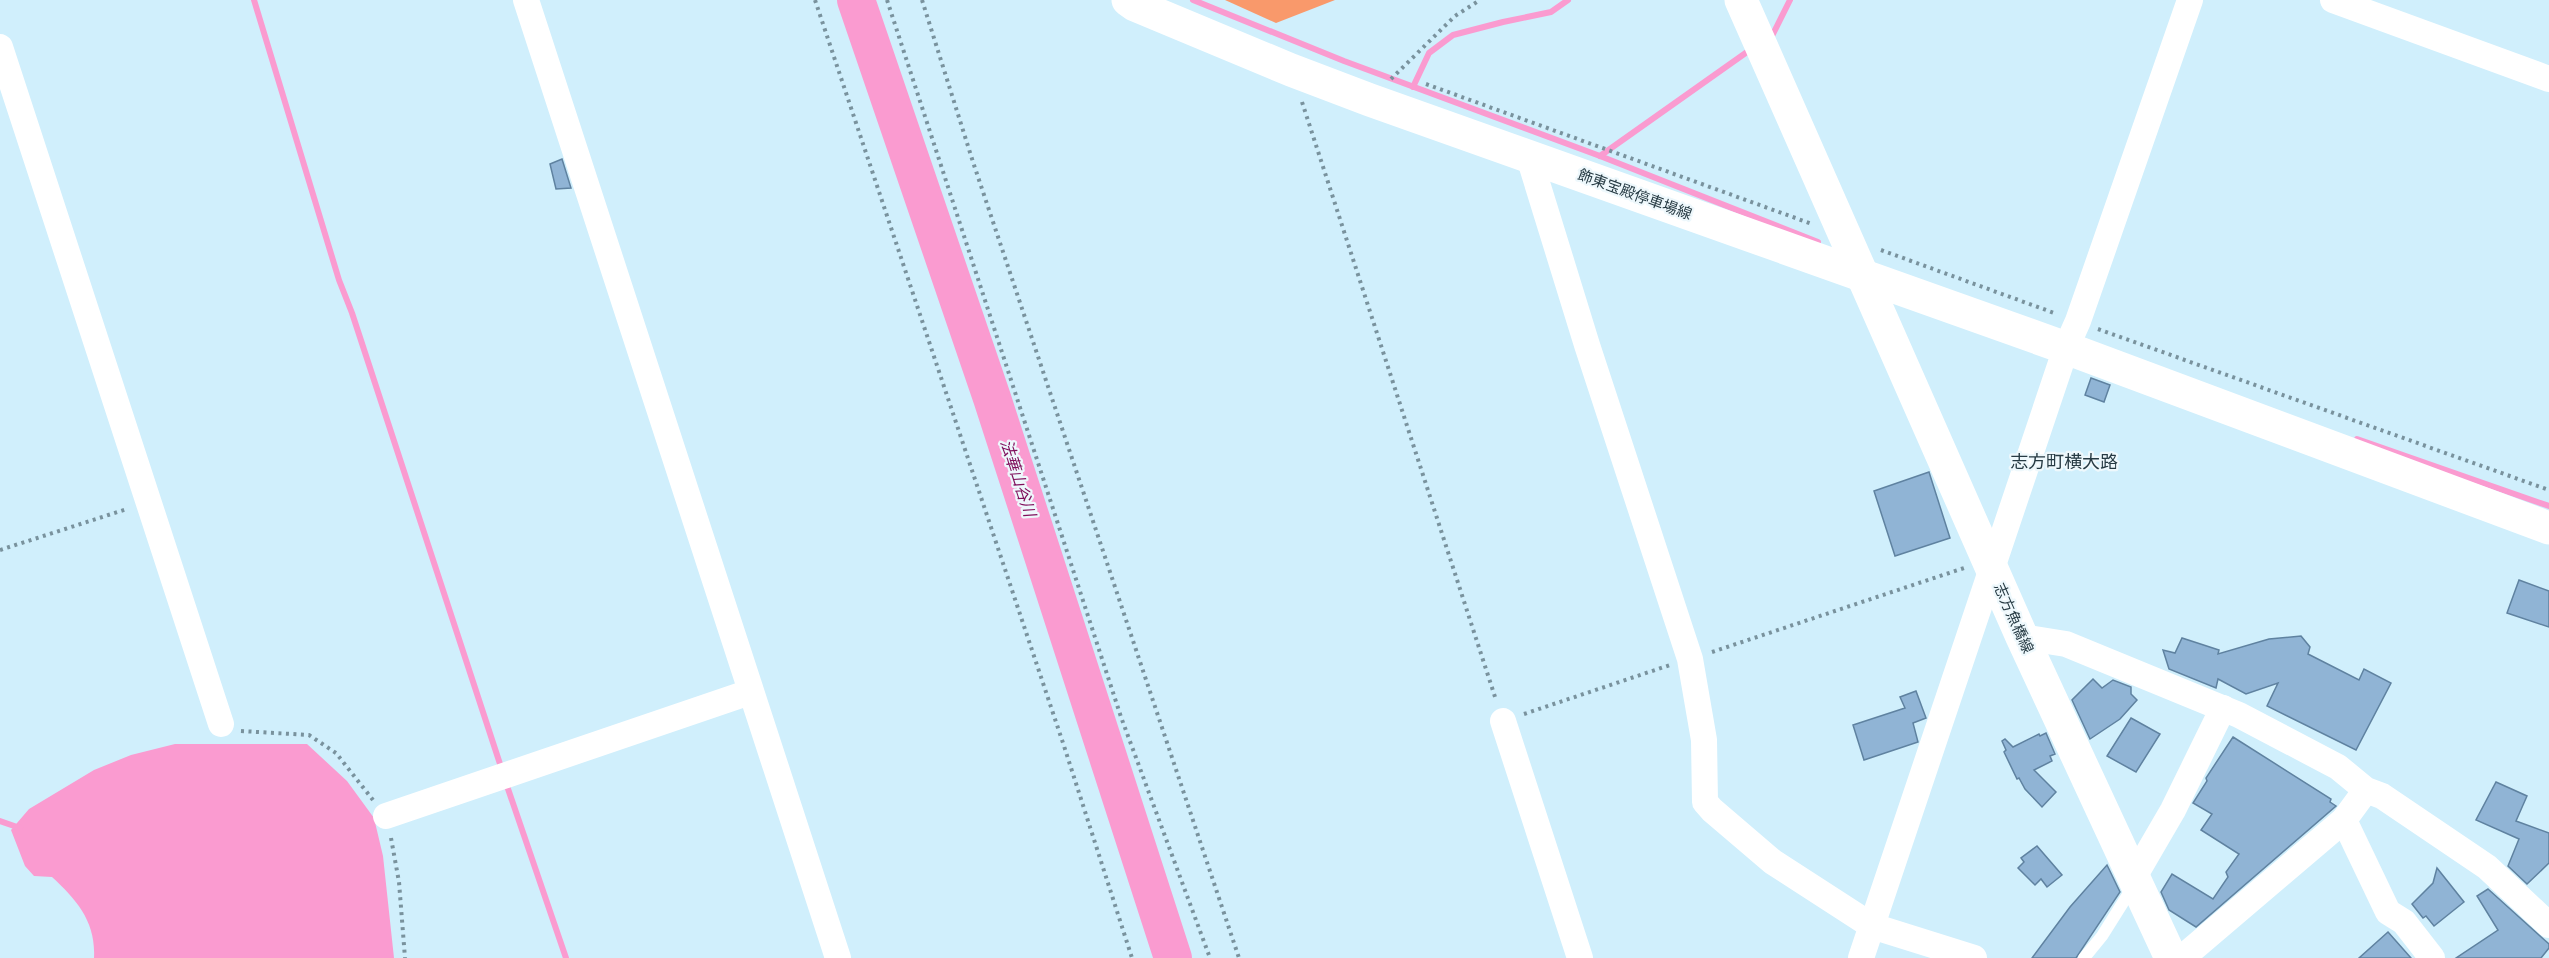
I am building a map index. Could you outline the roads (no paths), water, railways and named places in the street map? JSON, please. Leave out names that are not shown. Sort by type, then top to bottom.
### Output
[{"type":"main road","name":"飾東宝殿停車場線","points":[[1128,0],[1135,5],[1291,70],[1529,157],[1854,254],[2073,332],[2549,528]]},
{"type":"main road","points":[[1741,0],[1854,254]]},
{"type":"main road","name":"志方魚橋線","points":[[1854,254],[2022,638],[2171,958]]},
{"type":"street","points":[[526,0],[838,958]]},
{"type":"street","points":[[1861,958],[2073,332],[2190,0]]},
{"type":"street","points":[[2333,0],[2549,79]]},
{"type":"street","points":[[0,47],[221,724]]},
{"type":"street","points":[[1529,157],[1587,345],[1690,659],[1704,740],[1706,802],[1712,810],[1773,862],[1872,926],[1974,958]]},
{"type":"street","points":[[2022,638],[2066,644],[2223,708],[2338,767],[2366,790],[2382,796],[2487,867],[2549,925]]},
{"type":"street","points":[[386,816],[750,692]]},
{"type":"street","points":[[2135,880],[2174,810],[2223,708]]},
{"type":"street","points":[[1503,721],[1580,958]]},
{"type":"street","points":[[2182,958],[2344,820],[2366,790]]},
{"type":"street","points":[[2344,820],[2388,912],[2404,922],[2432,958]]},
{"type":"lane","points":[[2084,958],[2102,936],[2135,880]]},
{"type":"waterway","points":[[254,0],[339,280],[352,313],[502,770]]},
{"type":"waterway","name":"法華山谷川","points":[[856,0],[992,398],[1173,958]]},
{"type":"waterway","points":[[1193,0],[1344,61],[1600,156],[1818,242]]},
{"type":"waterway","points":[[1413,87],[1429,53],[1453,35],[1551,12],[1568,0]]},
{"type":"waterway","points":[[1772,36],[1790,0]]},
{"type":"waterway","points":[[1600,156],[1747,52]]},
{"type":"waterway","points":[[2357,439],[2549,506]]},
{"type":"waterway","points":[[506,783],[566,958]]},
{"type":"waterway","points":[[0,821],[20,828]]},
{"type":"district","name":"志方町横大路","points":[[2064,462]]}]
